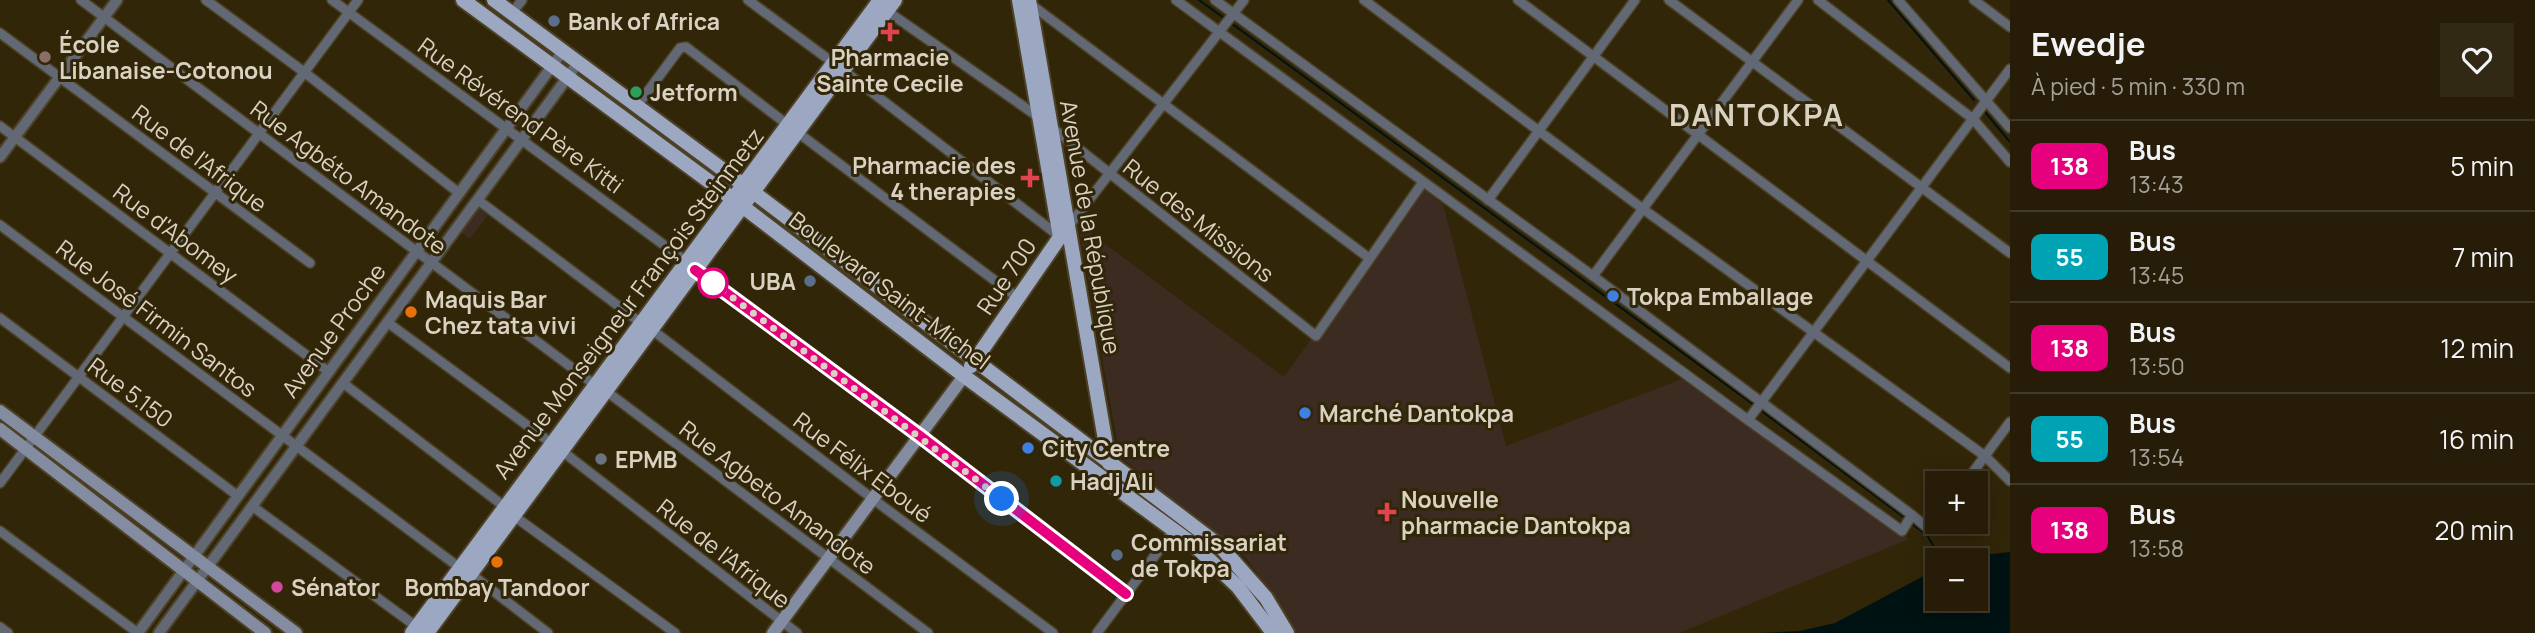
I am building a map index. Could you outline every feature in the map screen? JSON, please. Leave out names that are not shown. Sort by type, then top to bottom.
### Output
[{"type":"main road","name":"Boulevard Saint-Michel","points":[[463,0],[1194,545],[1238,587],[1273,633]]},
{"type":"main road","name":"Boulevard Saint-Michel","points":[[494,0],[748,188],[1229,554],[1266,598],[1287,633]]},
{"type":"main road","name":"Avenue de la République","points":[[1026,1],[1064,232],[1109,463]]},
{"type":"main road","name":"Avenue Monseigneur François Steinmetz","points":[[419,631],[557,448],[883,3]]},
{"type":"main road","name":"Rue 700","points":[[964,376],[1064,232]]},
{"type":"main road","points":[[773,633],[964,376]]},
{"type":"main road","points":[[0,411],[296,633]]},
{"type":"main road","points":[[0,429],[265,633]]},
{"type":"street","name":"Rue Agbéto Amandote","points":[[80,0],[601,388]]},
{"type":"street","points":[[0,157],[117,0]]},
{"type":"street","points":[[206,0],[304,72],[459,193]]},
{"type":"street","name":"Rue Révérend Père Kitti","points":[[332,0],[920,436],[1126,594]]},
{"type":"street","points":[[0,483],[358,0]]},
{"type":"street","points":[[512,13],[522,0]]},
{"type":"street","points":[[748,0],[1064,232],[1244,0]]},
{"type":"street","points":[[1175,0],[1902,531],[1912,515]]},
{"type":"street","points":[[1215,0],[1233,16],[1593,276],[1925,526]]},
{"type":"street","points":[[1364,0],[1538,132],[1985,456],[2010,481]]},
{"type":"street","points":[[1518,0],[2010,368]]},
{"type":"street","points":[[1488,200],[1635,0]]},
{"type":"street","points":[[1669,0],[2010,253]]},
{"type":"street","points":[[1593,276],[1798,0]]},
{"type":"street","points":[[1818,0],[1973,119],[2010,162]]},
{"type":"street","points":[[1898,0],[2010,128]]},
{"type":"street","points":[[1975,0],[2010,27]]},
{"type":"street","points":[[1026,1],[1369,258],[1423,182]]},
{"type":"street","name":"Rue des Missions","points":[[883,3],[1045,122],[1316,336],[1369,258]]},
{"type":"street","name":"Rue de l'Afrique","points":[[0,33],[310,263]]},
{"type":"street","points":[[637,106],[680,48],[686,47],[1018,298]]},
{"type":"street","name":"Avenue Proche","points":[[138,633],[563,51]]},
{"type":"street","name":"Avenue Proche","points":[[159,633],[578,63]]},
{"type":"street","points":[[1748,421],[2010,69]]},
{"type":"street","name":"Rue d'Abomey","points":[[0,126],[329,372]]},
{"type":"street","name":"Rue Félix Eboué","points":[[478,200],[1053,633]]},
{"type":"street","name":"Rue José Firmin Santos","points":[[0,225],[548,633]]},
{"type":"street","name":"Rue 5.150","points":[[0,318],[238,496]]},
{"type":"street","name":"Rue de l'Afrique","points":[[387,322],[557,448],[797,633]]},
{"type":"street","points":[[344,383],[509,512],[675,633]]},
{"type":"street","name":"Rue Agbeto Amandote","points":[[601,388],[928,633]]},
{"type":"street","points":[[1974,471],[2010,422]]},
{"type":"street","points":[[252,506],[419,631]]},
{"type":"street","points":[[1097,633],[1174,530]]},
{"type":"street","points":[[0,531],[138,633]]},
{"type":"street","points":[[0,627],[8,633]]},
{"type":"shaded area","name":"Marché Dantokpa","points":[[1420,186],[1443,204],[1506,446],[1682,379],[1909,539],[1679,633],[1295,633],[1280,606],[1246,558],[1120,457],[1078,224],[1284,377]]},
{"type":"shaded area","points":[[476,206],[488,215],[470,239],[458,230]]},
{"type":"shaded area","points":[[2010,552],[2010,633],[1759,633],[1800,631],[1835,623],[1925,575],[1925,611],[1988,611],[1988,553]]},
{"type":"waterway","points":[[1199,0],[1224,18]]},
{"type":"waterway","points":[[1888,0],[1974,100]]},
{"type":"waterway","points":[[1231,23],[1754,405]]},
{"type":"waterway","points":[[1985,112],[2010,142]]},
{"type":"waterway","points":[[1763,412],[1905,518]]},
{"type":"waterway","points":[[1912,524],[1927,535],[1935,548]]},
{"type":"bus line","name":"138","points":[[695,270],[920,436],[1126,594]]},
{"type":"place","name":"Bank of Africa","points":[[554,21]]},
{"type":"place","name":"Pharmacie Sainte Cecile","points":[[890,32]]},
{"type":"place","name":"École Libanaise-Cotonou","points":[[45,57]]},
{"type":"place","name":"Jetform","points":[[636,92]]},
{"type":"place","name":"Pharmacie des 4 therapies","points":[[1030,178]]},
{"type":"place","name":"UBA","points":[[810,281]]},
{"type":"place","name":"Tokpa Emballage","points":[[1613,296]]},
{"type":"place","name":"Maquis Bar Chez tata vivi","points":[[411,312]]},
{"type":"place","name":"Marché Dantokpa","points":[[1305,413]]},
{"type":"place","name":"City Centre","points":[[1028,448]]},
{"type":"place","name":"EPMB","points":[[601,459]]},
{"type":"place","name":"Hadj Ali","points":[[1056,481]]},
{"type":"place","name":"Nouvelle pharmacie Dantokpa","points":[[1387,512]]},
{"type":"place","name":"Commissariat de Tokpa","points":[[1117,555]]},
{"type":"place","name":"Bombay Tandoor","points":[[497,562]]},
{"type":"place","name":"Sénator","points":[[277,587]]},
{"type":"district","name":"DANTOKPA","points":[[1757,114]]},
{"type":"route","points":[[713,283],[1002,499]]}]
